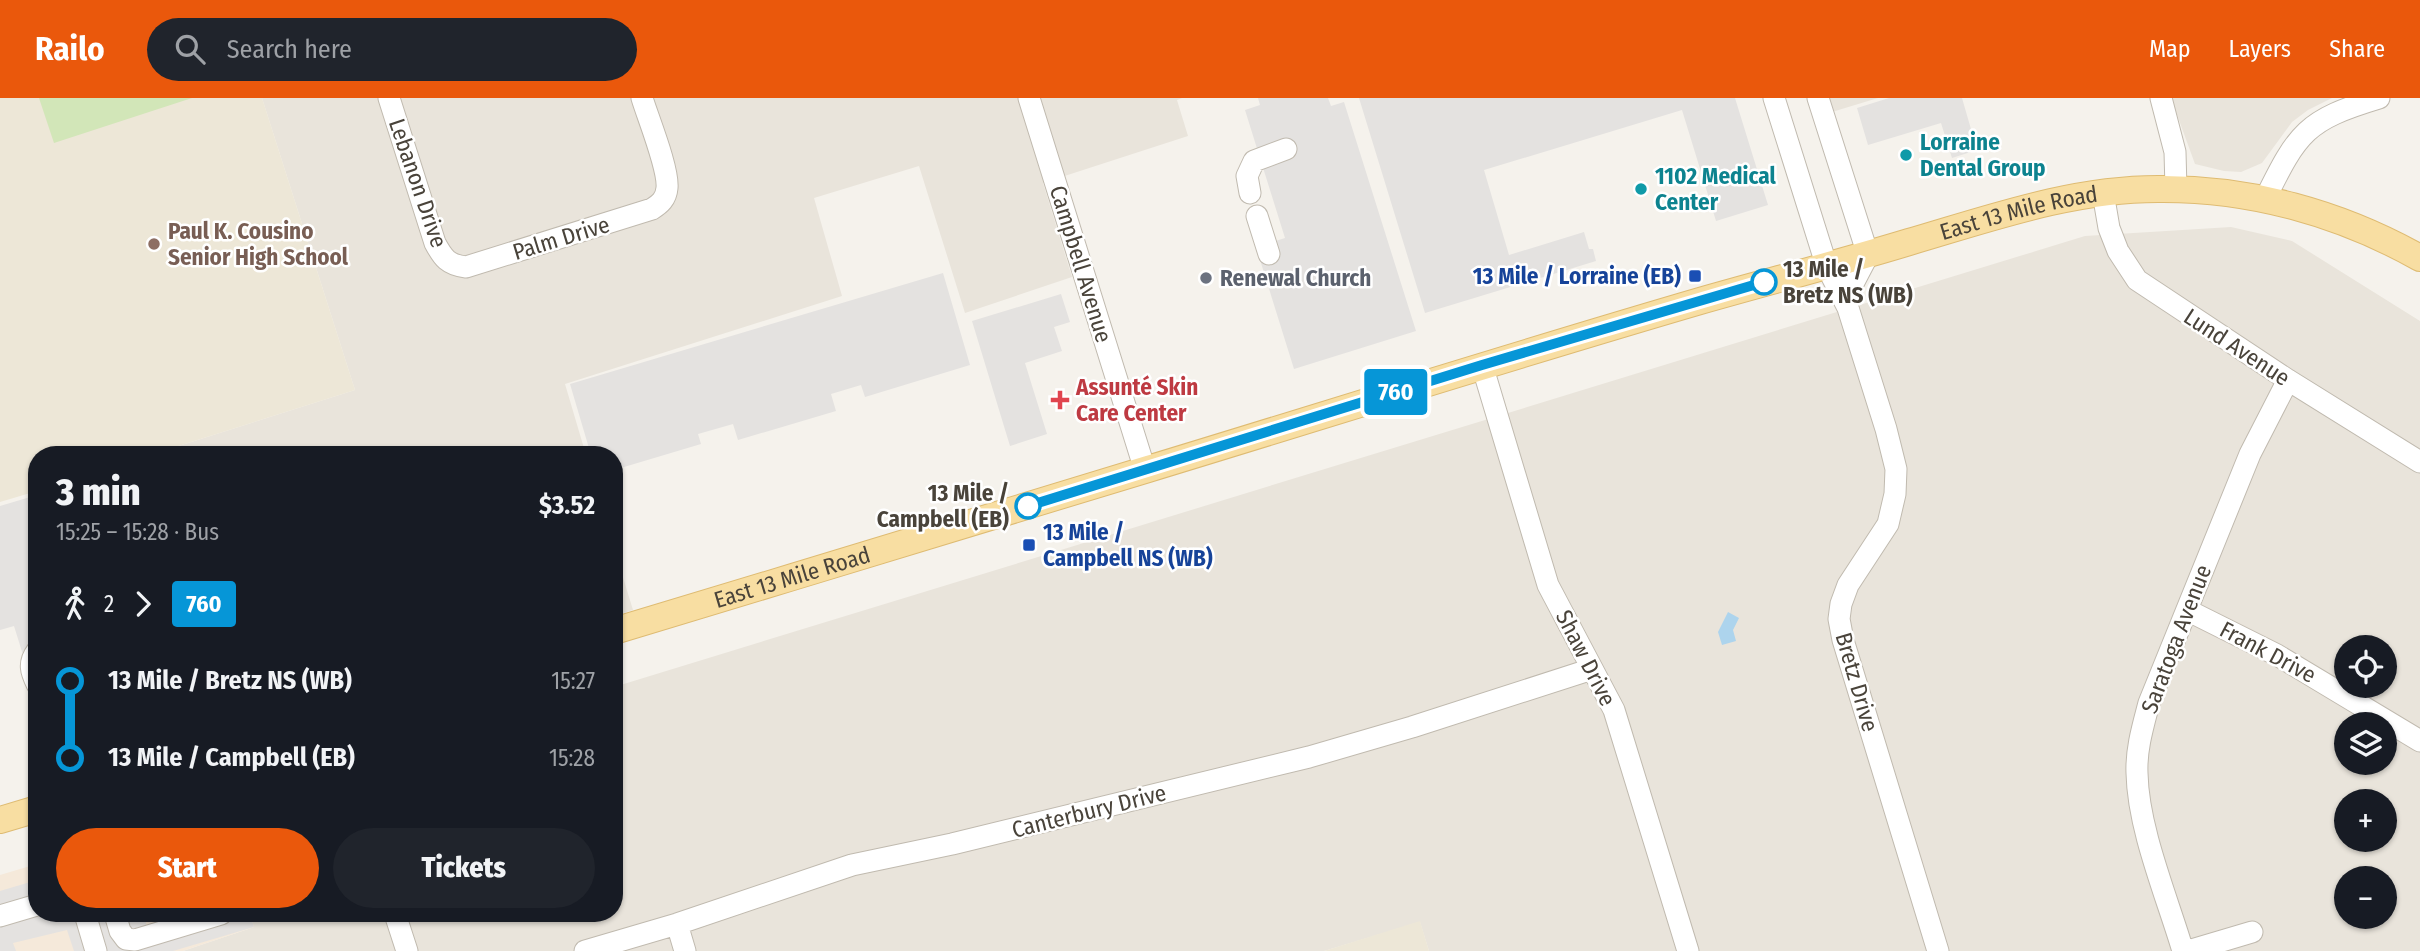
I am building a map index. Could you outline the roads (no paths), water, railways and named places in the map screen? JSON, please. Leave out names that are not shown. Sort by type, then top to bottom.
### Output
[{"type":"main road","name":"East 13 Mile Road","points":[[623,628],[1482,365],[1765,281],[1827,267],[2004,213],[2103,193],[2176,189],[2243,194],[2348,223],[2420,258]]},
{"type":"main road","points":[[0,820],[28,812]]},
{"type":"street","name":"Lebanon Drive","points":[[389,98],[435,243],[441,256],[451,265]]},
{"type":"street","name":"Palm Drive","points":[[451,265],[466,267],[661,204],[665,197],[667,177],[642,98]]},
{"type":"street","name":"Campbell Avenue","points":[[1029,98],[1145,470]]},
{"type":"street","name":"Bretz Drive","points":[[1774,98],[1827,267],[1845,299],[1886,429],[1896,470],[1895,494],[1888,524],[1848,585],[1839,619],[1843,640],[1938,951]]},
{"type":"street","points":[[1818,98],[1868,255],[1845,299]]},
{"type":"street","points":[[2161,98],[2175,152],[2176,189]]},
{"type":"street","points":[[2265,199],[2285,159],[2305,133],[2328,116],[2379,98]]},
{"type":"street","points":[[1250,193],[1247,176],[1254,162],[1260,157],[1286,149]]},
{"type":"street","name":"Lund Avenue","points":[[2103,193],[2113,238],[2137,280],[2288,380],[2420,461]]},
{"type":"street","points":[[1257,216],[1269,254]]},
{"type":"street","name":"Shaw Drive","points":[[1482,365],[1548,585],[1614,710],[1688,951]]},
{"type":"street","name":"Saratoga Avenue","points":[[2185,951],[2138,802],[2137,770],[2141,731],[2149,703],[2250,454],[2288,380]]},
{"type":"street","name":"Frank Drive","points":[[2187,610],[2277,654],[2420,741]]},
{"type":"street","name":"Canterbury Drive","points":[[585,951],[677,924],[852,865],[952,844],[1309,757],[1592,669]]},
{"type":"street","points":[[0,916],[28,908]]},
{"type":"street","points":[[87,922],[96,951]]},
{"type":"street","points":[[117,922],[126,939],[135,940],[195,922]]},
{"type":"street","points":[[398,922],[407,951]]},
{"type":"street","points":[[677,924],[685,951]]},
{"type":"street","points":[[2185,951],[2252,932]]},
{"type":"water","points":[[1728,612],[1739,618],[1733,630],[1736,641],[1722,645],[1718,632]]},
{"type":"place","name":"Lorraine Dental Group","points":[[1906,155]]},
{"type":"place","name":"1102 Medical Center","points":[[1641,189]]},
{"type":"place","name":"Paul K. Cousino Senior High School","points":[[154,244]]},
{"type":"place","name":"13 Mile / Lorraine (EB)","points":[[1695,276]]},
{"type":"place","name":"Renewal Church","points":[[1206,278]]},
{"type":"place","name":"13 Mile / Bretz NS (WB)","points":[[1764,282]]},
{"type":"place","name":"Assunté Skin Care Center","points":[[1060,400]]},
{"type":"place","name":"13 Mile / Campbell (EB)","points":[[1028,506]]},
{"type":"place","name":"13 Mile / Campbell NS (WB)","points":[[1029,545]]}]
